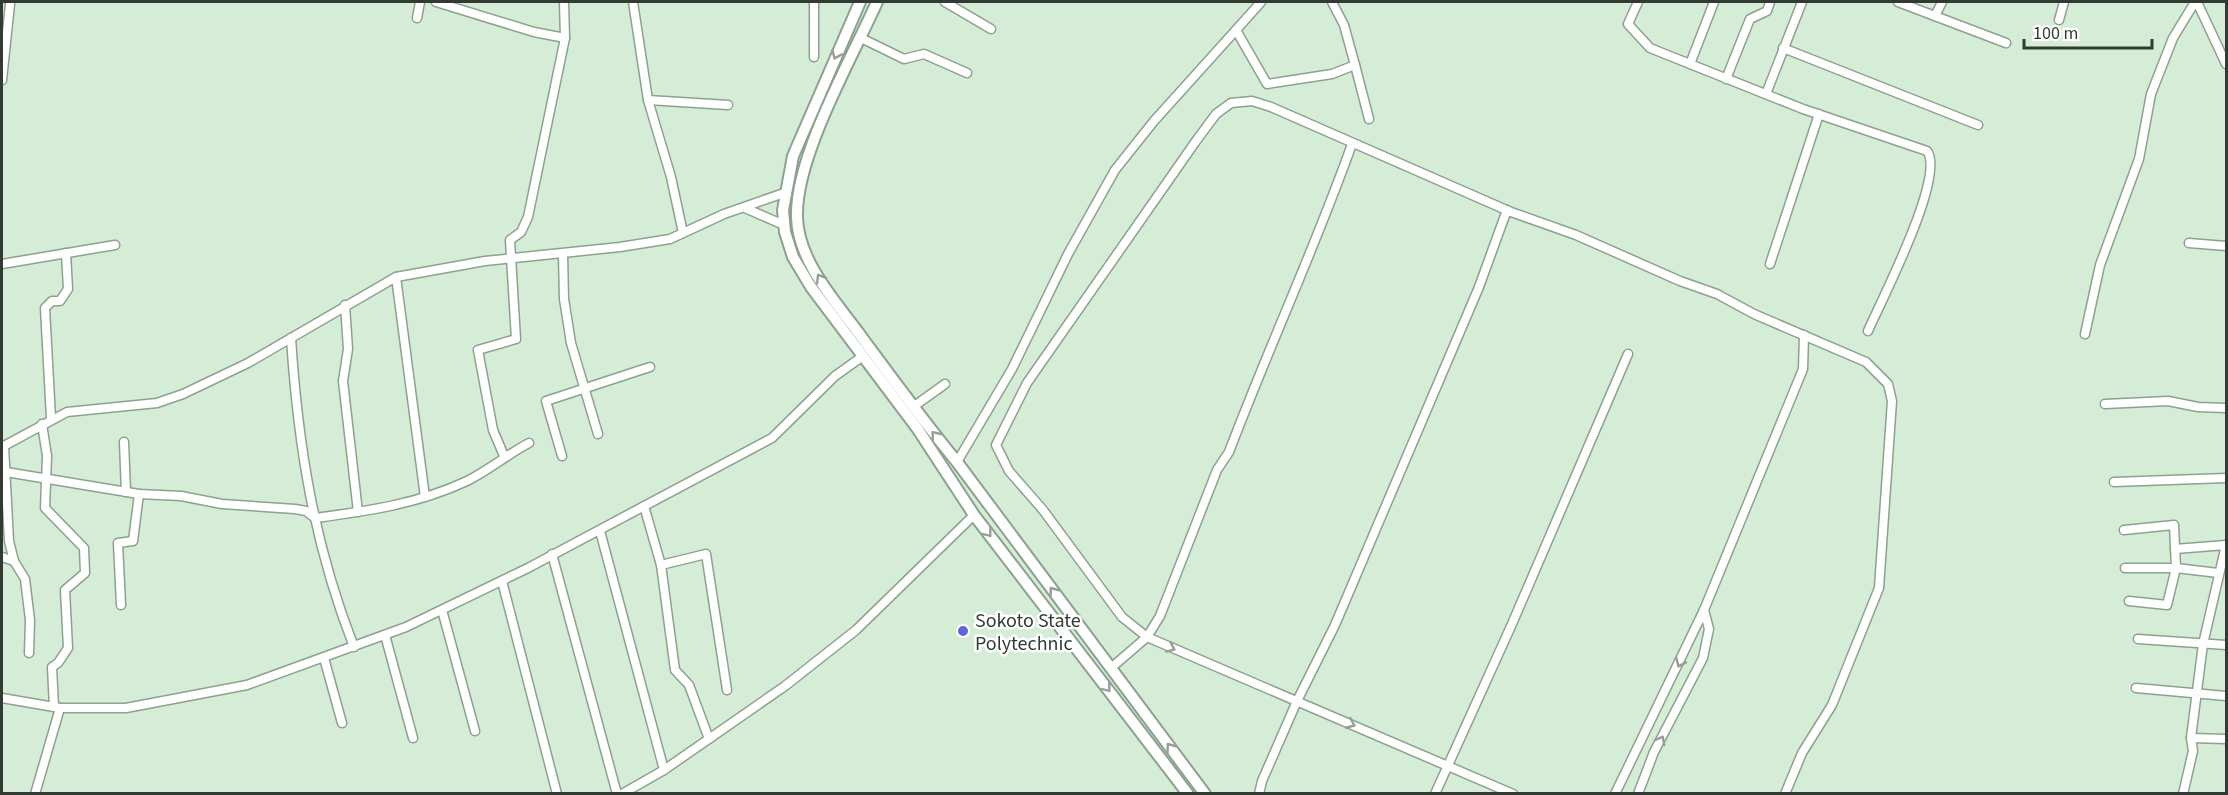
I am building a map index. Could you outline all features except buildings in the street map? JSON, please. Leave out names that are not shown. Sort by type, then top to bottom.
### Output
[{"type":"street","points":[[417,18],[420,2]]},
{"type":"street","points":[[436,2],[534,32],[565,38]]},
{"type":"street","points":[[504,456],[493,430],[478,350],[516,339],[509,260],[510,240],[521,232],[528,217],[565,38],[564,2]]},
{"type":"street","points":[[633,2],[648,99],[683,233]]},
{"type":"street","points":[[814,2],[814,57]]},
{"type":"street","points":[[860,2],[803,130],[784,193],[784,225],[787,242],[800,271],[917,428],[974,515],[1188,794]]},
{"type":"street","points":[[877,2],[829,106],[805,168],[798,203],[798,231],[805,253],[823,284],[913,407],[957,462],[1205,794]]},
{"type":"street","points":[[945,2],[991,29]]},
{"type":"street","points":[[957,462],[978,431],[1017,359],[1068,254],[1115,170],[1154,121],[1261,2]]},
{"type":"street","points":[[1332,2],[1344,25],[1370,119]]},
{"type":"street","points":[[1638,2],[1628,24],[1650,48],[1819,114],[1927,151],[1930,156],[1929,186],[1906,248],[1868,331]]},
{"type":"street","points":[[1690,64],[1714,2]]},
{"type":"street","points":[[1726,79],[1750,19],[1767,11],[1770,2]]},
{"type":"street","points":[[1766,94],[1802,2]]},
{"type":"street","points":[[1898,2],[2006,43]]},
{"type":"street","points":[[1935,16],[1942,2]]},
{"type":"street","points":[[2059,20],[2064,2]]},
{"type":"street","points":[[2196,2],[2226,63]]},
{"type":"street","points":[[2085,334],[2100,265],[2139,159],[2151,94],[2173,38],[2196,2]]},
{"type":"street","points":[[2,81],[7,3]]},
{"type":"street","points":[[1236,30],[1267,84],[1332,74],[1355,65]]},
{"type":"street","points":[[861,38],[904,59],[924,54],[967,73]]},
{"type":"street","points":[[1784,48],[1978,125]]},
{"type":"street","points":[[648,99],[728,105]]},
{"type":"street","points":[[1513,794],[1147,637],[1122,617],[1043,510],[1009,471],[996,445],[1003,427],[1027,384],[1216,114],[1231,103],[1252,101],[1302,119],[1352,144],[1507,210],[1576,235],[1680,281],[1717,294],[1874,368],[1888,384],[1892,401],[1879,588],[1832,705],[1802,753],[1785,794]]},
{"type":"street","points":[[1770,264],[1819,114]]},
{"type":"street","points":[[1111,668],[1147,637],[1160,616],[1217,470],[1229,452],[1285,310],[1327,215],[1352,144]]},
{"type":"street","points":[[29,653],[30,620],[25,579],[5,543],[6,472],[2,446],[51,418],[67,412],[157,403],[183,394],[248,363],[396,277],[534,255],[563,254],[670,239],[724,214],[784,193]]},
{"type":"street","points":[[745,208],[784,225]]},
{"type":"street","points":[[1259,794],[1262,781],[1297,701],[1340,615],[1479,287],[1507,210]]},
{"type":"street","points":[[2189,243],[2226,246]]},
{"type":"street","points":[[2,264],[34,261],[115,245]]},
{"type":"street","points":[[51,418],[45,308],[52,301],[60,301],[68,289],[66,253]]},
{"type":"street","points":[[563,254],[564,298],[571,343],[598,434]]},
{"type":"street","points":[[396,277],[425,497]]},
{"type":"street","points":[[345,305],[348,349],[343,381],[358,512]]},
{"type":"street","points":[[1615,794],[1704,610],[1803,369],[1804,335]]},
{"type":"street","points":[[291,338],[296,417],[304,470],[326,569],[354,647]]},
{"type":"street","points":[[1435,794],[1494,666],[1628,354]]},
{"type":"street","points":[[2,698],[57,708],[126,708],[247,685],[385,635],[502,581],[772,438],[835,376],[863,356]]},
{"type":"street","points":[[562,456],[546,401],[650,367]]},
{"type":"street","points":[[913,407],[945,384]]},
{"type":"street","points":[[2105,404],[2168,401],[2198,407],[2226,408]]},
{"type":"street","points":[[35,794],[57,708],[52,667],[58,663],[68,648],[64,590],[85,573],[84,548],[45,508],[47,456],[42,424]]},
{"type":"street","points":[[124,442],[126,492]]},
{"type":"street","points":[[6,472],[139,494],[295,509],[306,511],[315,518],[395,506],[425,497],[468,481],[529,442]]},
{"type":"street","points":[[2114,482],[2226,478]]},
{"type":"street","points":[[121,605],[118,543],[133,541],[139,494]]},
{"type":"street","points":[[644,506],[661,565],[675,670],[689,685],[710,739]]},
{"type":"street","points":[[622,794],[664,770],[710,739],[785,686],[856,630],[974,515]]},
{"type":"street","points":[[2124,530],[2174,525],[2176,568],[2166,605],[2129,601]]},
{"type":"street","points":[[600,531],[664,770]]},
{"type":"street","points":[[2175,549],[2226,545],[2203,644],[2195,693],[2191,738],[2193,751],[2183,794]]},
{"type":"street","points":[[661,565],[706,554],[727,690]]},
{"type":"street","points":[[552,555],[617,794]]},
{"type":"street","points":[[2,557],[14,561]]},
{"type":"street","points":[[2125,568],[2176,568],[2218,573]]},
{"type":"street","points":[[502,581],[557,794]]},
{"type":"street","points":[[442,610],[475,731]]},
{"type":"street","points":[[1638,794],[1654,752],[1703,658],[1709,629],[1704,610]]},
{"type":"street","points":[[385,635],[413,738]]},
{"type":"street","points":[[2138,639],[2226,645]]},
{"type":"street","points":[[324,658],[342,723]]},
{"type":"street","points":[[2136,688],[2226,696]]},
{"type":"street","points":[[2191,738],[2226,739]]},
{"type":"place","name":"Sokoto State Polytechnic","points":[[963,631]]}]
